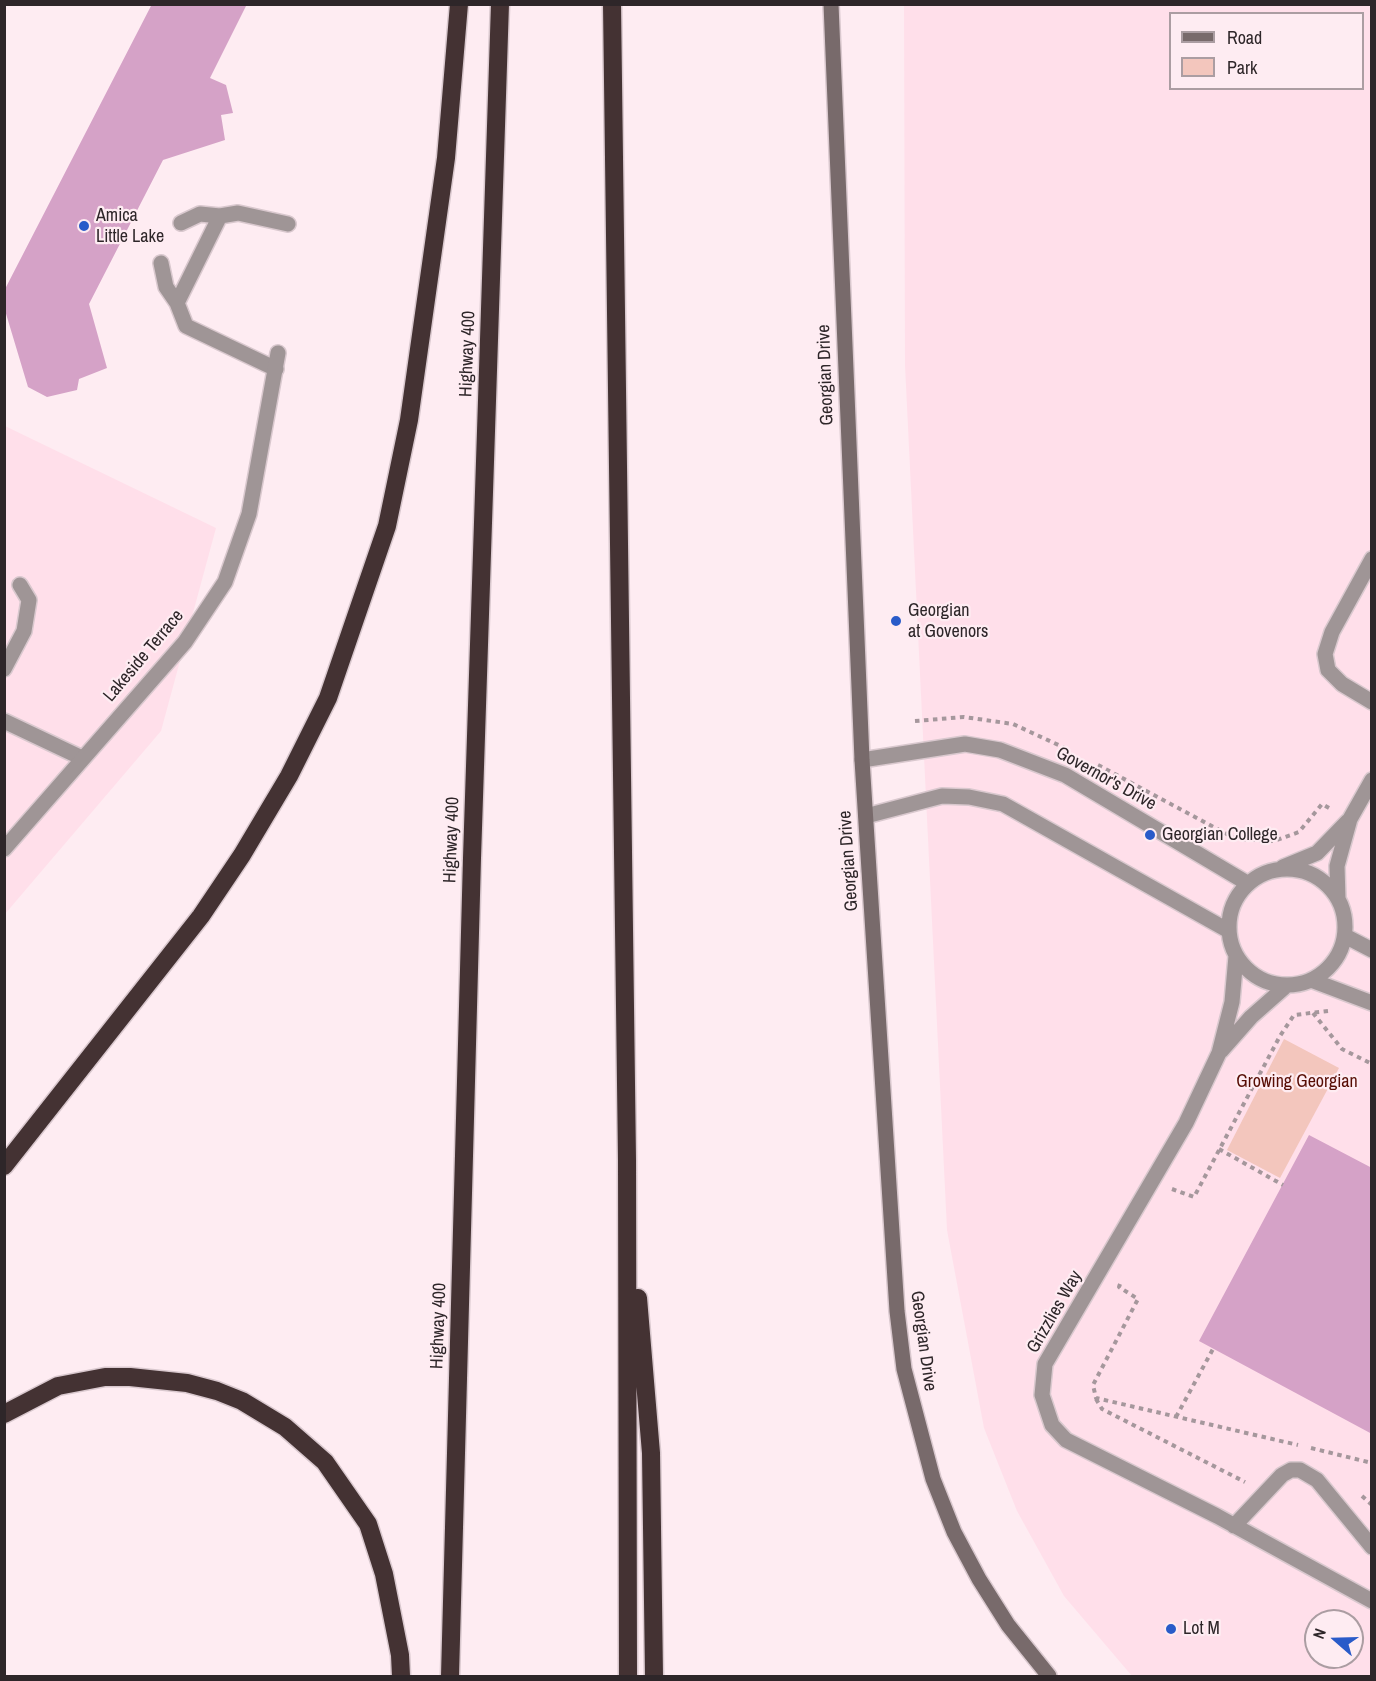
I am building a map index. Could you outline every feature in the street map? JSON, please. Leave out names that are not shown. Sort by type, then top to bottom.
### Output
[{"type":"highway","points":[[4,1166],[201,916],[242,855],[289,776],[328,699],[387,526],[409,420],[446,158],[459,4]]},
{"type":"highway","name":"Highway 400","points":[[450,1677],[472,846],[500,4]]},
{"type":"highway","points":[[612,4],[627,1160],[628,1677]]},
{"type":"highway","points":[[627,1160],[651,1453],[654,1677]]},
{"type":"highway","points":[[4,1414],[58,1386],[105,1377],[130,1377],[187,1383],[217,1391],[242,1401],[285,1426],[325,1462],[368,1524],[384,1574],[400,1655],[401,1677]]},
{"type":"main road","name":"Georgian Drive","points":[[831,4],[862,760],[897,1311],[904,1369],[933,1479],[954,1532],[1008,1625],[1049,1677]]},
{"type":"street","points":[[181,223],[200,214],[220,216],[238,213],[288,224]]},
{"type":"street","points":[[177,303],[220,216]]},
{"type":"street","points":[[161,263],[166,287],[177,303],[186,326],[276,369]]},
{"type":"street","name":"Lakeside Terrace","points":[[4,849],[185,642],[225,582],[249,514],[278,353]]},
{"type":"street","points":[[1371,559],[1332,633],[1325,654],[1328,670],[1342,684],[1371,702]]},
{"type":"street","points":[[4,669],[24,631],[28,600],[20,585]]},
{"type":"street","points":[[4,721],[82,758]]},
{"type":"street","name":"Governor's Drive","points":[[862,760],[965,744],[1000,750],[1065,775],[1247,883]]},
{"type":"street","points":[[1219,1053],[1251,1017],[1285,987],[1311,980],[1327,970],[1336,960],[1344,936],[1338,901],[1337,866],[1350,819],[1371,780]]},
{"type":"street","points":[[866,816],[942,796],[969,797],[1003,804],[1229,931]]},
{"type":"street","points":[[1285,987],[1256,977],[1236,956],[1229,931],[1233,909],[1247,883],[1264,871],[1282,867],[1317,853],[1350,819]]},
{"type":"street","points":[[1282,867],[1314,875],[1328,885],[1338,901]]},
{"type":"street","points":[[1344,936],[1371,950]]},
{"type":"street","name":"Grizzlies Way","points":[[1236,956],[1232,1002],[1219,1053],[1186,1123],[1045,1364],[1042,1395],[1052,1425],[1066,1440],[1234,1526],[1371,1601]]},
{"type":"street","points":[[1311,980],[1371,1003]]},
{"type":"street","points":[[1234,1526],[1282,1475],[1291,1470],[1300,1470],[1317,1480],[1371,1546]]},
{"type":"path","points":[[915,721],[964,717],[1013,724],[1068,749]]},
{"type":"path","points":[[1088,760],[1236,839],[1274,841],[1299,832],[1322,804],[1350,819]]},
{"type":"path","points":[[1166,1198],[1171,1188],[1194,1197],[1280,1036],[1294,1015],[1313,1012],[1342,1049],[1371,1064]]},
{"type":"path","points":[[1219,1149],[1283,1185]]},
{"type":"path","points":[[1124,1277],[1119,1287],[1138,1299],[1093,1385],[1102,1409],[1243,1483],[1252,1477]]},
{"type":"path","points":[[1176,1417],[1213,1349]]},
{"type":"path","points":[[1096,1398],[1371,1462]]},
{"type":"path","points":[[1291,1452],[1301,1446]]},
{"type":"path","points":[[1301,1446],[1316,1456]]},
{"type":"path","points":[[1355,1489],[1371,1505]]},
{"type":"shaded area","name":"Georgian College","points":[[904,5],[1371,5],[1371,1676],[1132,1676],[1064,1596],[1017,1511],[984,1428],[947,1230],[905,365]]},
{"type":"shaded area","points":[[5,426],[216,528],[161,731],[5,914]]},
{"type":"green space","name":"Growing Georgian","points":[[1284,1039],[1339,1068],[1280,1178],[1227,1150]]},
{"type":"building","name":"Amica Little Lake","points":[[152,4],[247,4],[210,78],[226,85],[233,113],[221,115],[225,140],[163,160],[89,304],[107,368],[79,379],[77,390],[47,397],[28,387],[4,307],[4,291]]},
{"type":"building","points":[[1309,1135],[1372,1168],[1372,1434],[1199,1341]]},
{"type":"place","name":"Amica Little Lake","points":[[84,226]]},
{"type":"place","name":"Georgian at Govenors","points":[[896,621]]},
{"type":"place","name":"Georgian College","points":[[1150,835]]},
{"type":"place","name":"Lot M","points":[[1171,1629]]}]
